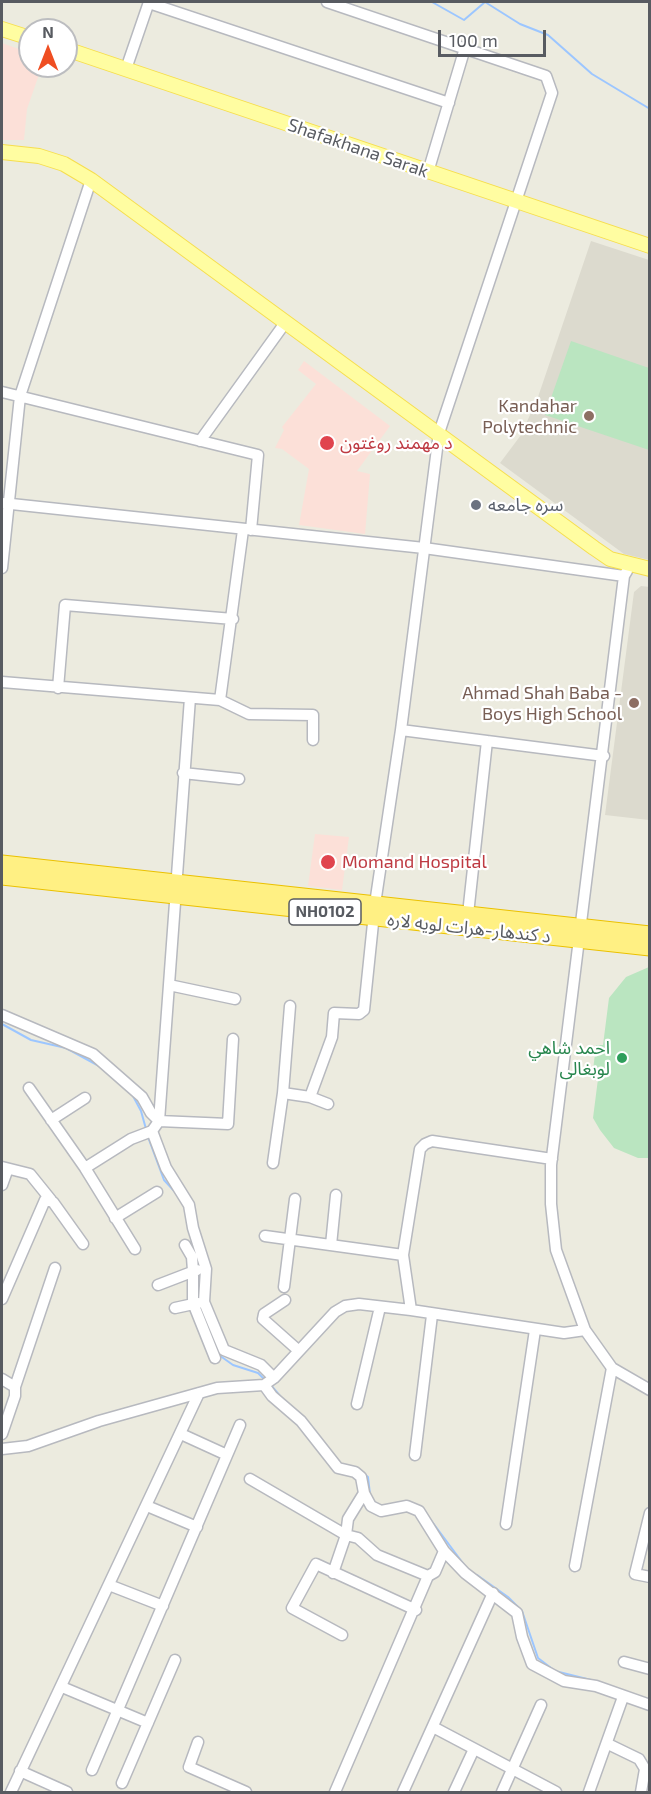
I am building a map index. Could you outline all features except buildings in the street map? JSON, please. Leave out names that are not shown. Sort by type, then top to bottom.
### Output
[{"type":"highway","name":"د کندهار-هرات لويه لاره","points":[[2,863],[176,888],[374,911],[580,933],[650,934]]},
{"type":"highway","name":"د کندهار-هرات لويه لاره","points":[[2,877],[176,888]]},
{"type":"highway","name":"د کندهار-هرات لويه لاره","points":[[374,911],[468,914],[580,933],[650,948]]},
{"type":"main road","points":[[2,28],[18,34]]},
{"type":"main road","name":"Shafakhana Sarak","points":[[78,53],[650,246]]},
{"type":"main road","points":[[2,152],[39,156],[56,161],[91,180],[627,571],[650,569]]},
{"type":"street","points":[[126,69],[149,2],[449,103]]},
{"type":"street","points":[[310,1097],[332,1037],[334,1013],[359,1014],[364,1010],[374,911],[401,730],[439,433],[552,93],[546,76],[327,2]]},
{"type":"street","points":[[428,172],[465,48]]},
{"type":"street","points":[[2,568],[5,503],[20,396],[91,180]]},
{"type":"street","points":[[200,441],[285,323]]},
{"type":"street","points":[[2,392],[258,455],[220,700]]},
{"type":"street","points":[[5,503],[627,571],[552,1159],[551,1204],[556,1250],[585,1330],[612,1368],[650,1390]]},
{"type":"street","points":[[58,688],[65,605],[233,619]]},
{"type":"street","points":[[2,682],[220,700],[249,714],[313,715],[313,740]]},
{"type":"street","points":[[85,1168],[147,1132],[159,1121],[190,698]]},
{"type":"street","points":[[401,730],[604,756]]},
{"type":"street","points":[[468,914],[487,741]]},
{"type":"street","points":[[183,773],[239,779]]},
{"type":"street","points":[[169,985],[236,999]]},
{"type":"street","points":[[273,1163],[283,1093],[290,1006]]},
{"type":"street","points":[[2,1015],[93,1054],[142,1097],[150,1113],[159,1121],[228,1124],[233,1039]]},
{"type":"street","points":[[29,1088],[85,1168],[135,1249]]},
{"type":"street","points":[[283,1093],[310,1097],[328,1104]]},
{"type":"street","points":[[51,1120],[85,1098]]},
{"type":"street","points":[[147,1132],[189,1205],[206,1269],[199,1303],[224,1350],[261,1365],[269,1382],[272,1396],[301,1421],[338,1468],[356,1472],[361,1477],[364,1493],[371,1506],[381,1510],[407,1506],[419,1511],[444,1551],[465,1573],[517,1613],[522,1637],[532,1664],[564,1681],[596,1686],[650,1705]]},
{"type":"street","points":[[411,1310],[403,1255],[420,1149],[432,1141],[552,1159]]},
{"type":"street","points":[[2,1185],[4,1169],[30,1174],[83,1244]]},
{"type":"street","points":[[115,1218],[157,1192]]},
{"type":"street","points":[[331,1245],[336,1195]]},
{"type":"street","points":[[284,1287],[295,1199]]},
{"type":"street","points":[[2,1299],[45,1200],[51,1200]]},
{"type":"street","points":[[265,1236],[403,1255]]},
{"type":"street","points":[[185,1245],[192,1257],[199,1303],[215,1358]]},
{"type":"street","points":[[2,1434],[15,1396],[15,1387],[55,1268]]},
{"type":"street","points":[[158,1285],[194,1271],[206,1269]]},
{"type":"street","points":[[285,1300],[264,1314],[263,1319],[299,1351]]},
{"type":"street","points":[[175,1308],[199,1303]]},
{"type":"street","points":[[2,1449],[28,1446],[99,1421],[217,1388],[269,1382],[335,1312],[345,1306],[359,1304],[411,1310],[432,1315],[564,1333],[585,1330]]},
{"type":"street","points":[[357,1404],[380,1307]]},
{"type":"street","points":[[415,1455],[432,1315]]},
{"type":"street","points":[[506,1524],[535,1330]]},
{"type":"street","points":[[575,1566],[612,1368]]},
{"type":"street","points":[[2,1379],[15,1387]]},
{"type":"street","points":[[11,1792],[199,1393]]},
{"type":"street","points":[[92,1770],[240,1425]]},
{"type":"street","points":[[181,1434],[227,1455]]},
{"type":"street","points":[[250,1479],[346,1535],[358,1538],[377,1555],[429,1576]]},
{"type":"street","points":[[333,1573],[346,1535],[348,1519],[364,1493]]},
{"type":"street","points":[[147,1506],[197,1527]]},
{"type":"street","points":[[650,1513],[635,1574],[650,1577]]},
{"type":"street","points":[[334,1792],[429,1576],[435,1572],[444,1551]]},
{"type":"street","points":[[342,1635],[292,1608],[315,1565],[416,1610]]},
{"type":"street","points":[[109,1585],[163,1606]]},
{"type":"street","points":[[403,1792],[492,1593]]},
{"type":"street","points":[[123,1783],[175,1660]]},
{"type":"street","points":[[624,1662],[650,1669]]},
{"type":"street","points":[[62,1687],[148,1723]]},
{"type":"street","points":[[589,1792],[623,1697]]},
{"type":"street","points":[[502,1792],[541,1705]]},
{"type":"street","points":[[433,1727],[556,1792]]},
{"type":"street","points":[[198,1742],[189,1767],[246,1792]]},
{"type":"street","points":[[608,1744],[639,1760],[645,1769],[641,1792]]},
{"type":"street","points":[[454,1792],[474,1749]]},
{"type":"street","points":[[20,1771],[67,1792]]},
{"type":"shaded area","points":[[2,43],[18,49],[18,78],[38,78],[27,109],[24,140],[2,140]]},
{"type":"shaded area","name":"Kandahar Polytechnic","points":[[591,241],[649,260],[649,560],[624,554],[500,463],[521,435],[538,397]]},
{"type":"shaded area","name":"د مهمند روغتون","points":[[304,361],[390,426],[357,471],[370,474],[365,534],[299,525],[309,469],[282,449],[275,448],[284,430],[282,427],[316,384],[298,370]]},
{"type":"shaded area","name":"Ahmad Shah Baba - Boys High School","points":[[641,586],[650,587],[649,820],[605,815],[634,592]]},
{"type":"shaded area","name":"Momand Hospital","points":[[315,834],[349,837],[342,890],[308,886]]},
{"type":"green space","points":[[571,341],[649,368],[649,450],[545,415]]},
{"type":"green space","name":"احمد شاهي لوبغالی","points":[[649,967],[649,1158],[638,1158],[614,1148],[593,1118],[599,1071],[593,1070],[596,1045],[603,1045],[609,998],[626,977]]},
{"type":"waterway","points":[[432,2],[464,20],[485,2],[520,24],[548,35],[592,74],[650,109]]},
{"type":"waterway","points":[[2,1024],[31,1040],[66,1048],[99,1066]]},
{"type":"waterway","points":[[133,1096],[141,1111],[146,1129]]},
{"type":"waterway","points":[[148,1137],[164,1180],[176,1193]]},
{"type":"waterway","points":[[187,1222],[195,1251]]},
{"type":"waterway","points":[[205,1318],[211,1335]]},
{"type":"waterway","points":[[219,1355],[233,1365],[258,1373],[265,1380]]},
{"type":"waterway","points":[[270,1384],[280,1396]]},
{"type":"waterway","points":[[358,1469],[368,1477],[370,1494]]},
{"type":"waterway","points":[[424,1511],[465,1566]]},
{"type":"waterway","points":[[477,1575],[508,1597],[522,1611],[538,1658],[555,1671],[599,1682]]},
{"type":"place","name":"Kandahar Polytechnic","points":[[589,416]]},
{"type":"place","name":"د مهمند روغتون","points":[[327,443]]},
{"type":"place","name":"سره جامعه","points":[[476,505]]},
{"type":"place","name":"Ahmad Shah Baba - Boys High School","points":[[634,703]]},
{"type":"place","name":"Momand Hospital","points":[[328,862]]},
{"type":"place","name":"احمد شاهي لوبغالی","points":[[622,1058]]}]
